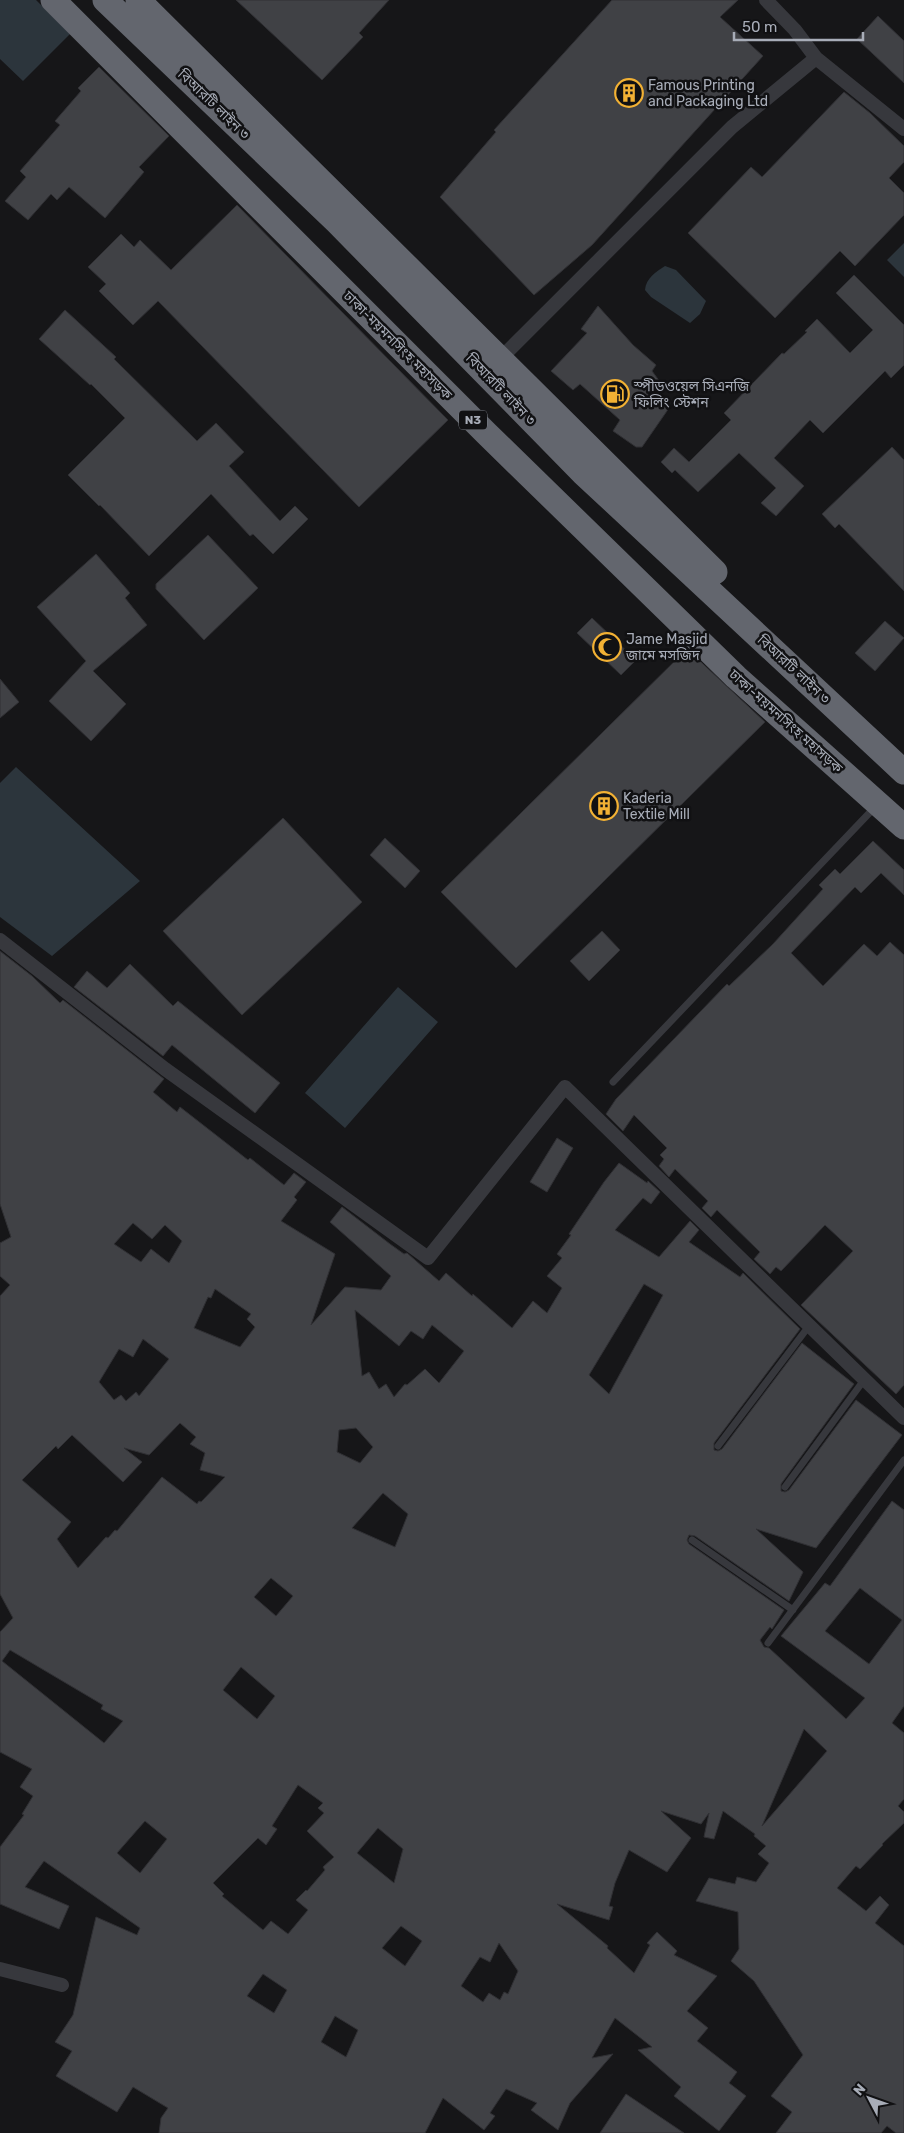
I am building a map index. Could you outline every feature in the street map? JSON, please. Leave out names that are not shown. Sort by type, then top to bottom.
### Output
[{"type":"highway","name":"ঢাকা-ময়মনসিংহ মহাসড়ক","points":[[53,0],[487,434],[736,677],[904,827]]},
{"type":"highway","name":"বিআরটি লাইন ৩","points":[[105,0],[337,222],[583,473],[904,772]]},
{"type":"highway","points":[[138,0],[734,592],[818,673],[904,749]]},
{"type":"street","points":[[766,0],[795,30],[816,58],[904,130]]},
{"type":"street","points":[[500,359],[732,127],[816,58]]},
{"type":"street","points":[[0,940],[166,1069],[428,1258],[565,1087],[904,1418]]},
{"type":"street","points":[[0,1969],[62,1985]]},
{"type":"lane","points":[[613,1082],[878,804]]},
{"type":"lane","points":[[718,1446],[809,1326]]},
{"type":"lane","points":[[785,1487],[864,1380]]},
{"type":"lane","points":[[768,1643],[904,1460]]},
{"type":"lane","points":[[692,1540],[793,1610]]},
{"type":"shaded area","points":[[0,0],[36,0],[70,34],[23,81],[0,59]]},
{"type":"shaded area","points":[[904,243],[904,277],[887,260]]},
{"type":"shaded area","points":[[665,266],[676,270],[706,301],[700,314],[690,323],[651,297],[645,290],[649,279]]},
{"type":"shaded area","points":[[16,767],[140,881],[52,956],[0,917],[0,783]]},
{"type":"shaded area","points":[[398,987],[438,1022],[345,1128],[305,1093]]},
{"type":"building","points":[[236,0],[389,0],[359,33],[363,37],[322,80]]},
{"type":"building","name":"Famous Printing and Packaging Ltd","points":[[612,0],[738,0],[720,17],[763,56],[592,245],[534,295],[440,197],[496,132],[494,130]]},
{"type":"building","points":[[878,16],[904,41],[904,83],[857,39]]},
{"type":"building","points":[[99,67],[169,136],[139,167],[144,172],[105,218],[69,187],[57,200],[51,194],[28,220],[5,201],[26,177],[20,171],[60,125],[55,121],[81,91],[78,88]]},
{"type":"building","points":[[844,92],[870,113],[904,146],[904,162],[889,178],[904,193],[904,215],[855,266],[840,251],[775,318],[688,233],[751,167],[762,177]]},
{"type":"building","points":[[237,205],[448,420],[359,507],[158,301],[133,325],[99,291],[106,284],[88,267],[121,234],[134,247],[140,240],[171,270]]},
{"type":"building","points":[[854,275],[904,325],[904,365],[891,378],[885,371],[823,433],[810,420],[774,458],[804,486],[776,516],[761,503],[776,488],[739,453],[698,492],[675,470],[672,473],[661,462],[674,448],[689,462],[731,420],[724,413],[782,353],[784,354],[807,332],[805,331],[817,319],[850,353],[873,330],[836,293]]},
{"type":"building","points":[[598,306],[633,345],[656,365],[652,371],[660,382],[646,393],[669,408],[642,447],[636,447],[613,431],[620,420],[580,384],[573,390],[551,371],[587,333],[581,329]]},
{"type":"building","points":[[65,310],[116,357],[114,359],[197,441],[216,423],[244,452],[229,466],[280,521],[295,506],[308,519],[273,554],[253,534],[250,536],[211,494],[149,556],[68,475],[125,418],[91,384],[39,339]]},
{"type":"building","points":[[892,447],[904,460],[904,591],[839,524],[835,528],[822,514]]},
{"type":"building","points":[[208,535],[258,588],[204,640],[156,589],[156,584]]},
{"type":"building","points":[[96,554],[130,593],[125,598],[147,625],[93,671],[126,704],[91,741],[49,701],[86,661],[37,607]]},
{"type":"building","name":"Jame Masjid জামে মসজিদ","points":[[592,618],[636,660],[621,675],[577,633]]},
{"type":"building","points":[[885,621],[904,638],[875,671],[855,653]]},
{"type":"building","name":"Kaderia Textile Mill","points":[[687,649],[765,722],[516,968],[441,892]]},
{"type":"building","points":[[0,679],[19,702],[0,718]]},
{"type":"building","points":[[283,818],[362,902],[242,1015],[163,931]]},
{"type":"building","points":[[385,838],[420,871],[405,888],[370,855]]},
{"type":"building","points":[[873,841],[904,870],[904,895],[881,873],[861,893],[855,887],[791,953],[823,986],[864,944],[877,956],[890,942],[904,955],[904,1385],[896,1394],[801,1305],[853,1251],[825,1225],[781,1271],[776,1267],[770,1274],[754,1259],[760,1252],[717,1210],[711,1217],[702,1208],[708,1201],[675,1169],[669,1177],[659,1166],[664,1159],[660,1155],[667,1148],[634,1115],[623,1131],[606,1114],[616,1099],[727,984],[729,986],[773,944],[823,889],[819,885],[835,869],[840,874]]},
{"type":"building","points":[[602,931],[620,950],[589,981],[570,961]]},
{"type":"building","points":[[0,951],[32,976],[60,1003],[63,1000],[164,1079],[153,1092],[177,1112],[180,1107],[248,1160],[250,1158],[284,1185],[294,1173],[306,1182],[294,1197],[297,1200],[281,1221],[335,1254],[311,1325],[345,1287],[381,1290],[391,1276],[330,1222],[342,1207],[404,1254],[407,1253],[439,1281],[446,1273],[512,1328],[533,1301],[547,1313],[562,1288],[547,1276],[562,1258],[557,1254],[604,1182],[619,1163],[647,1183],[648,1181],[660,1192],[651,1204],[643,1198],[615,1230],[659,1257],[690,1221],[699,1230],[689,1242],[740,1277],[743,1273],[800,1329],[714,1443],[714,1450],[722,1449],[802,1343],[854,1384],[781,1484],[781,1491],[789,1490],[856,1400],[902,1435],[816,1548],[756,1529],[803,1572],[789,1601],[695,1536],[689,1535],[687,1540],[689,1544],[784,1610],[772,1629],[770,1627],[760,1640],[764,1647],[769,1648],[846,1719],[865,1698],[781,1636],[825,1583],[830,1586],[892,1501],[904,1510],[904,1706],[892,1723],[904,1733],[904,1799],[898,1806],[904,1812],[904,1823],[860,1869],[856,1866],[837,1888],[866,1911],[880,1896],[889,1905],[875,1923],[904,1946],[904,2133],[896,2133],[887,2126],[881,2133],[776,2133],[792,2112],[771,2096],[803,2055],[754,1981],[731,1961],[739,1949],[738,1912],[696,1901],[709,1878],[735,1884],[737,1877],[756,1882],[769,1863],[758,1854],[766,1846],[754,1836],[755,1834],[723,1811],[714,1839],[704,1837],[709,1813],[701,1824],[661,1811],[691,1838],[667,1872],[629,1850],[615,1883],[609,1906],[613,1907],[609,1920],[557,1904],[608,1946],[607,1948],[634,1973],[650,1945],[647,1943],[657,1932],[677,1951],[674,1955],[717,1976],[687,2011],[708,2028],[697,2041],[737,2072],[729,2083],[746,2096],[719,2131],[674,2096],[681,2087],[638,2050],[652,2047],[615,2018],[592,2058],[613,2054],[570,2103],[558,2130],[531,2110],[537,2103],[506,2089],[490,2113],[495,2116],[484,2130],[443,2098],[425,2133],[159,2133],[161,2118],[168,2108],[133,2087],[117,2112],[56,2076],[72,2051],[55,2042],[73,2015],[96,1917],[137,1935],[140,1928],[44,1861],[25,1887],[69,1906],[59,1929],[0,1904],[0,1847],[24,1815],[22,1814],[33,1796],[20,1787],[32,1769],[0,1752],[0,1632],[13,1618],[0,1594],[0,1296],[10,1285],[0,1276],[0,1243],[11,1237],[0,1204]],"holes":[[[133,1223],[152,1239],[165,1225],[182,1241],[169,1263],[151,1249],[141,1262],[114,1244]],[[644,1284],[663,1295],[609,1394],[589,1375]],[[215,1289],[251,1314],[247,1319],[255,1327],[240,1347],[194,1328],[208,1297],[211,1298]],[[355,1310],[399,1346],[411,1331],[423,1339],[432,1325],[464,1351],[439,1383],[425,1369],[407,1385],[405,1384],[394,1397],[386,1384],[379,1389],[369,1372],[362,1376]],[[143,1339],[169,1359],[139,1396],[136,1392],[126,1401],[121,1395],[114,1400],[99,1382],[119,1349],[133,1357]],[[180,1423],[196,1437],[190,1444],[205,1453],[200,1470],[225,1477],[197,1504],[162,1477],[117,1531],[115,1530],[108,1538],[106,1537],[78,1568],[57,1539],[71,1522],[22,1480],[56,1446],[58,1449],[72,1435],[123,1482],[142,1462],[124,1448],[149,1455]],[[356,1428],[373,1447],[360,1463],[337,1452],[339,1430]],[[383,1493],[408,1514],[395,1547],[352,1528]],[[271,1578],[293,1596],[276,1616],[254,1597]],[[860,1588],[902,1620],[869,1664],[825,1631]],[[10,1650],[103,1705],[101,1709],[123,1721],[104,1743],[2,1661]],[[241,1667],[275,1696],[257,1719],[223,1690]],[[804,1729],[827,1751],[762,1826]],[[298,1785],[323,1803],[318,1808],[324,1813],[307,1831],[334,1857],[323,1867],[325,1870],[307,1891],[296,1900],[308,1910],[288,1934],[271,1921],[263,1930],[222,1896],[224,1894],[213,1883],[258,1838],[266,1845],[277,1829],[272,1826]],[[145,1821],[167,1839],[140,1873],[117,1853]],[[378,1828],[403,1849],[394,1883],[357,1853]],[[401,1926],[422,1941],[405,1966],[382,1948]],[[499,1943],[518,1971],[508,1994],[504,1992],[500,2000],[489,1993],[483,2002],[461,1986],[480,1957],[490,1962]],[[263,1974],[287,1990],[274,2013],[247,1996]],[[335,2016],[358,2030],[346,2057],[321,2042]]]},
{"type":"building","points":[[130,964],[173,1006],[178,1001],[280,1083],[255,1113],[172,1045],[163,1056],[74,987],[87,971],[107,988]]},
{"type":"building","points":[[557,1138],[573,1148],[547,1192],[530,1182]]},
{"type":"building","points":[[626,2094],[684,2133],[600,2133]]},
{"type":"place","name":"Famous Printing and Packaging Ltd","points":[[629,93]]},
{"type":"place","name":"স্পীডওয়েল সিএনজি ফিলিং স্টেশন","points":[[615,394]]},
{"type":"place","name":"Jame Masjid জামে মসজিদ","points":[[607,647]]},
{"type":"place","name":"Kaderia Textile Mill","points":[[604,806]]}]
